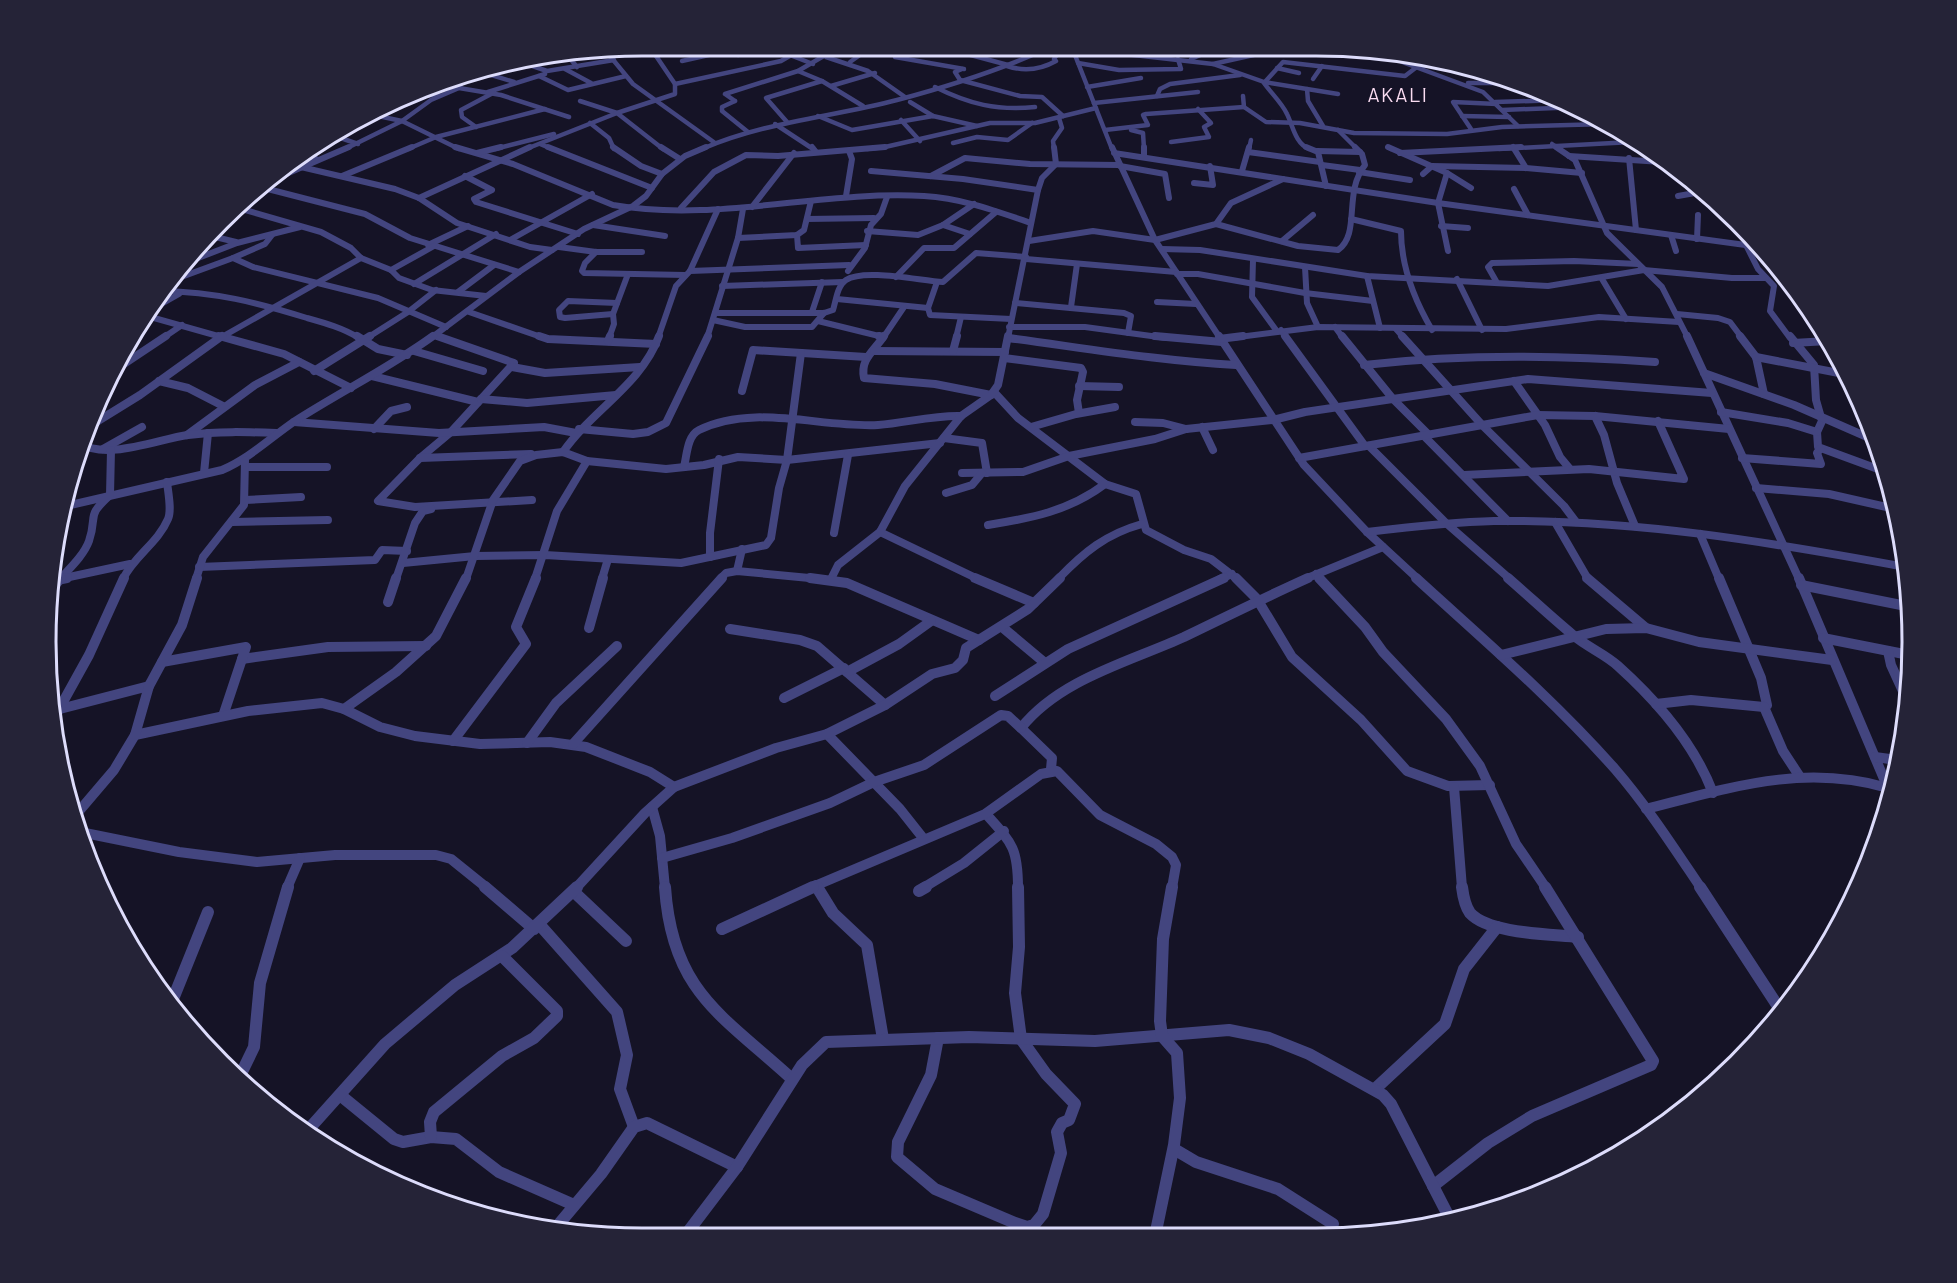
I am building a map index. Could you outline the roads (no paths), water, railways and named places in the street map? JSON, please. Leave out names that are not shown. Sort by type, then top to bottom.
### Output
[{"type":"street","points":[[419,198],[565,133],[675,94],[675,84],[656,56]]},
{"type":"street","points":[[682,61],[711,56]]},
{"type":"street","points":[[738,56],[747,68]]},
{"type":"street","points":[[675,84],[792,56],[813,64]]},
{"type":"street","points":[[850,62],[858,56]]},
{"type":"street","points":[[896,56],[980,74]]},
{"type":"street","points":[[974,56],[1022,71],[1042,68],[1056,61],[1054,59],[1056,56]]},
{"type":"street","points":[[80,810],[114,770],[135,735],[149,686],[182,625],[203,556],[232,522],[245,500],[245,464],[277,433],[410,353],[469,312],[486,296],[519,272],[556,248],[593,225],[630,208],[652,188],[662,174],[680,159],[715,143],[775,124],[862,106],[908,100],[935,87],[1008,65],[1030,56]]},
{"type":"street","points":[[1075,56],[1119,165],[1155,240],[1299,458],[1321,485],[1383,548],[1501,655],[1615,770],[1646,809],[1714,905],[1776,1003]]},
{"type":"street","points":[[1149,56],[1213,64],[1264,82],[1338,94]]},
{"type":"street","points":[[1189,60],[1198,56]]},
{"type":"street","points":[[1213,64],[1247,56]]},
{"type":"street","points":[[611,57],[626,76],[688,125],[715,143]]},
{"type":"street","points":[[748,132],[722,111],[722,107],[735,101],[725,94],[798,71],[826,57],[850,62],[875,73],[908,100],[933,116],[977,126]]},
{"type":"street","points":[[1356,71],[1357,57]]},
{"type":"street","points":[[1078,63],[1116,70],[1181,69],[1178,59]]},
{"type":"street","points":[[572,60],[577,67]]},
{"type":"street","points":[[476,127],[462,117],[461,110],[490,93],[514,82],[552,71],[614,60]]},
{"type":"street","points":[[1264,82],[1286,61],[1405,76],[1413,72],[1414,67]]},
{"type":"street","points":[[1406,63],[1483,92],[1518,126]]},
{"type":"street","points":[[534,66],[552,71]]},
{"type":"street","points":[[1304,88],[1322,66]]},
{"type":"street","points":[[1414,67],[1424,66]]},
{"type":"street","points":[[1277,68],[1299,73]]},
{"type":"street","points":[[565,69],[591,83]]},
{"type":"street","points":[[962,69],[955,72],[960,80],[1020,96],[1042,97],[1061,117],[1063,129],[1061,136],[1053,141],[1056,164]]},
{"type":"street","points":[[798,71],[822,81],[862,106]]},
{"type":"street","points":[[831,86],[875,73]]},
{"type":"street","points":[[491,75],[514,82]]},
{"type":"street","points":[[1157,96],[1160,89],[1170,84],[1245,75]]},
{"type":"street","points":[[540,76],[568,90],[626,76]]},
{"type":"street","points":[[1087,87],[1141,78]]},
{"type":"street","points":[[787,122],[766,98],[822,81]]},
{"type":"street","points":[[1264,82],[1292,123],[1302,146],[1317,151],[1360,152]]},
{"type":"street","points":[[1463,85],[1495,84]]},
{"type":"street","points":[[935,87],[972,106],[1015,109],[1035,107]]},
{"type":"street","points":[[299,167],[358,144],[402,120],[422,105],[459,88],[490,93],[569,117]]},
{"type":"street","points":[[1304,88],[1308,101],[1323,126]]},
{"type":"street","points":[[681,208],[714,172],[736,158],[746,155],[767,156],[849,151],[921,141],[977,126],[1014,121],[1032,123],[1061,117],[1095,105],[1198,92]]},
{"type":"street","points":[[431,95],[445,94]]},
{"type":"street","points":[[1015,109],[1014,102],[1020,96]]},
{"type":"street","points":[[1243,96],[1244,106]]},
{"type":"street","points":[[580,101],[617,113],[680,159]]},
{"type":"street","points":[[1471,129],[1454,101],[1496,103],[1542,101]]},
{"type":"street","points":[[1105,130],[1149,124],[1143,114],[1244,106],[1266,122],[1323,126],[1357,133],[1443,134],[1471,129],[1591,124]]},
{"type":"street","points":[[1502,110],[1557,108]]},
{"type":"street","points":[[342,177],[436,137],[545,109]]},
{"type":"street","points":[[1171,142],[1209,137],[1204,127],[1210,122],[1198,109]]},
{"type":"street","points":[[381,116],[402,120],[476,153],[592,194],[604,201],[630,208],[743,208],[846,196],[939,197],[974,204],[1031,223]]},
{"type":"street","points":[[818,116],[852,130],[933,116]]},
{"type":"street","points":[[1462,116],[1509,117]]},
{"type":"street","points":[[901,120],[921,141]]},
{"type":"street","points":[[590,123],[609,138],[613,148],[641,166],[662,174]]},
{"type":"street","points":[[952,143],[977,137],[1008,140],[1032,123]]},
{"type":"street","points":[[775,124],[809,144],[816,152]]},
{"type":"street","points":[[1123,129],[1142,132],[1144,157]]},
{"type":"street","points":[[1029,242],[1093,231],[1155,240],[1216,224],[1282,241],[1338,250],[1348,239],[1351,219],[1349,209],[1359,171],[1365,165],[1360,152],[1338,130]]},
{"type":"street","points":[[476,153],[523,140],[565,133]]},
{"type":"street","points":[[341,138],[358,144]]},
{"type":"street","points":[[1242,171],[1251,140]]},
{"type":"street","points":[[1400,153],[1622,142]]},
{"type":"street","points":[[540,144],[652,188]]},
{"type":"street","points":[[1552,144],[1569,156],[1582,173],[1611,238],[1662,287],[1801,585],[1885,781]]},
{"type":"street","points":[[1388,147],[1447,173],[1471,188]]},
{"type":"street","points":[[1513,147],[1526,168]]},
{"type":"street","points":[[846,196],[852,159],[849,151]]},
{"type":"street","points":[[1317,151],[1326,186]]},
{"type":"street","points":[[1248,152],[1410,180]]},
{"type":"street","points":[[752,207],[794,153]]},
{"type":"street","points":[[1114,153],[1210,166],[1437,203],[1746,245],[1774,289],[1770,311],[1786,329],[1793,344],[1815,369],[1816,400],[1821,417],[1816,444],[1820,449],[1875,468]]},
{"type":"street","points":[[1569,156],[1650,161]]},
{"type":"street","points":[[312,157],[316,159]]},
{"type":"street","points":[[931,176],[965,158],[1056,164],[1119,165],[1165,174],[1169,198]]},
{"type":"street","points":[[1629,158],[1636,230]]},
{"type":"street","points":[[831,579],[838,566],[880,532],[905,486],[961,416],[992,393],[1000,381],[1038,190],[1042,178],[1056,164]]},
{"type":"street","points":[[1194,183],[1213,185],[1210,166]]},
{"type":"street","points":[[1423,174],[1432,166],[1526,168],[1582,173]]},
{"type":"street","points":[[299,167],[395,189],[419,198],[468,226],[530,247],[596,252],[642,252]]},
{"type":"street","points":[[871,171],[931,176],[1038,190]]},
{"type":"street","points":[[1447,173],[1437,203],[1448,251]]},
{"type":"street","points":[[465,176],[492,190],[474,199],[476,202],[578,234]]},
{"type":"street","points":[[1216,224],[1231,203],[1283,178]]},
{"type":"street","points":[[271,188],[365,214],[397,232],[431,246],[519,272]]},
{"type":"street","points":[[1514,189],[1528,216]]},
{"type":"street","points":[[1678,196],[1692,193]]},
{"type":"street","points":[[510,240],[592,194]]},
{"type":"street","points":[[807,219],[874,218],[881,214],[886,197]]},
{"type":"street","points":[[738,238],[797,235],[804,230],[810,201]]},
{"type":"street","points":[[867,231],[911,235],[943,225],[974,204]]},
{"type":"street","points":[[294,422],[374,429],[451,432],[535,426],[633,434],[648,432],[664,425],[704,348],[738,238],[743,208]]},
{"type":"street","points":[[563,452],[577,431],[616,395],[640,368],[656,344],[676,286],[688,273],[718,209]]},
{"type":"street","points":[[245,210],[300,226],[349,244],[362,258],[391,270],[399,278],[414,284],[436,290],[486,296]]},
{"type":"street","points":[[896,277],[924,248],[935,246],[954,248],[996,212]]},
{"type":"street","points":[[1282,241],[1313,215]]},
{"type":"street","points":[[1697,239],[1698,215]]},
{"type":"street","points":[[714,316],[824,313],[833,310],[849,265],[866,245],[867,231],[874,218]]},
{"type":"street","points":[[1351,219],[1399,229],[1402,233],[1401,252],[1412,278],[1421,311],[1432,330]]},
{"type":"street","points":[[593,225],[665,236]]},
{"type":"street","points":[[943,225],[970,234]]},
{"type":"street","points":[[199,257],[237,243],[300,226]]},
{"type":"street","points":[[391,270],[468,226]]},
{"type":"street","points":[[1442,226],[1468,228]]},
{"type":"street","points":[[414,284],[496,234]]},
{"type":"street","points":[[183,277],[265,244],[272,235]]},
{"type":"street","points":[[797,235],[798,248],[866,245]]},
{"type":"street","points":[[1671,235],[1676,251]]},
{"type":"street","points":[[217,238],[237,243]]},
{"type":"street","points":[[1162,249],[1190,249],[1367,276],[1557,286],[1602,279],[1642,267]]},
{"type":"street","points":[[596,252],[585,263],[582,271],[584,273],[688,273],[727,269],[849,265]]},
{"type":"street","points":[[722,286],[822,282],[854,277],[896,277],[946,282],[976,253],[1198,274],[1305,293],[1373,302]]},
{"type":"street","points":[[233,258],[253,267],[378,298],[446,327]]},
{"type":"street","points":[[99,420],[222,336],[315,282],[362,258]]},
{"type":"street","points":[[1253,260],[1252,297],[1257,306],[1367,446],[1446,523],[1574,636],[1617,665],[1656,704],[1679,730],[1705,772],[1713,793]]},
{"type":"street","points":[[1496,281],[1488,267],[1492,263],[1574,261],[1732,278],[1766,278]]},
{"type":"street","points":[[1071,307],[1077,264]]},
{"type":"street","points":[[458,292],[494,265]]},
{"type":"street","points":[[1305,267],[1305,293],[1311,316],[1318,327]]},
{"type":"street","points":[[608,341],[614,324],[613,314],[628,274]]},
{"type":"street","points":[[1367,276],[1380,328]]},
{"type":"street","points":[[1457,279],[1482,330]]},
{"type":"street","points":[[1602,279],[1626,319]]},
{"type":"street","points":[[812,312],[822,282]]},
{"type":"street","points":[[937,282],[927,313],[933,316],[1011,319]]},
{"type":"street","points":[[314,371],[408,312],[436,290]]},
{"type":"street","points":[[172,292],[206,292],[272,307],[348,330],[378,349],[410,353],[483,371]]},
{"type":"street","points":[[163,304],[181,293]]},
{"type":"street","points":[[837,299],[928,308]]},
{"type":"street","points":[[613,314],[565,318],[560,317],[560,310],[568,301],[617,303]]},
{"type":"street","points":[[1157,302],[1196,304]]},
{"type":"street","points":[[1015,303],[1129,314],[1128,333]]},
{"type":"street","points":[[904,307],[874,351],[866,357],[862,367],[864,378],[935,384],[992,393],[1030,427],[1105,484],[1123,487],[1139,497],[1142,524],[1146,531],[1162,540],[1210,559],[1232,574],[1257,599],[1292,657],[1361,720],[1407,771],[1418,778],[1454,787],[1490,785]]},
{"type":"street","points":[[469,312],[542,337],[656,344]]},
{"type":"street","points":[[714,316],[745,327],[812,327],[824,313]]},
{"type":"street","points":[[953,351],[961,316]]},
{"type":"street","points":[[153,318],[284,354],[351,388]]},
{"type":"street","points":[[1009,327],[1085,327],[1128,333],[1220,340],[1278,330],[1318,327],[1482,330],[1590,318],[1726,319],[1750,345],[1756,357],[1764,394]]},
{"type":"street","points":[[818,321],[883,337]]},
{"type":"street","points":[[126,362],[182,325]]},
{"type":"street","points":[[1335,327],[1393,399],[1508,521]]},
{"type":"street","points":[[1396,329],[1450,391],[1564,506],[1576,522]]},
{"type":"street","points":[[434,335],[514,362],[512,367],[451,432],[420,458],[378,501],[415,507],[493,500],[532,500]]},
{"type":"street","points":[[1008,338],[1142,355],[1173,363],[1236,365]]},
{"type":"street","points":[[1793,344],[1819,343]]},
{"type":"street","points":[[742,391],[752,351],[866,357]]},
{"type":"street","points":[[874,351],[953,351],[1005,355],[1081,368],[1083,372],[1077,400],[1079,413]]},
{"type":"street","points":[[403,562],[475,556],[544,555],[681,563],[760,546],[769,542],[778,488],[787,460],[794,419],[801,353]]},
{"type":"street","points":[[1364,365],[1421,359],[1572,356],[1655,362]]},
{"type":"street","points":[[1756,357],[1836,373]]},
{"type":"street","points":[[187,435],[223,406],[275,372],[299,362]]},
{"type":"street","points":[[512,367],[545,373],[640,368]]},
{"type":"street","points":[[1704,373],[1764,394],[1864,436]]},
{"type":"street","points":[[372,376],[480,400],[527,402],[616,395]]},
{"type":"street","points":[[962,473],[1032,471],[1069,456],[1155,439],[1186,429],[1273,420],[1514,381],[1541,379],[1712,393]]},
{"type":"street","points":[[159,381],[188,388],[223,406]]},
{"type":"street","points":[[1514,381],[1538,415],[1560,457],[1569,469]]},
{"type":"street","points":[[1079,386],[1119,387]]},
{"type":"street","points":[[374,429],[391,411],[407,407]]},
{"type":"street","points":[[1030,427],[1079,413],[1115,407]]},
{"type":"street","points":[[1721,412],[1788,423],[1817,432]]},
{"type":"street","points":[[1299,458],[1538,415],[1595,416],[1729,429]]},
{"type":"street","points":[[684,467],[691,438],[699,429],[733,422],[794,419],[847,425],[961,416]]},
{"type":"street","points":[[1595,416],[1615,471],[1617,483],[1635,526]]},
{"type":"street","points":[[1464,475],[1569,469],[1615,471],[1684,479],[1658,421]]},
{"type":"street","points":[[1135,422],[1163,423],[1186,429]]},
{"type":"street","points":[[100,451],[142,426]]},
{"type":"street","points":[[1202,427],[1213,450]]},
{"type":"street","points":[[88,449],[111,450],[208,433],[237,431],[277,433]]},
{"type":"street","points":[[204,473],[208,433]]},
{"type":"street","points":[[420,458],[536,455],[563,452],[587,461],[661,469],[704,465],[719,459],[738,457],[787,460],[848,455],[942,441],[982,443],[985,473],[977,483],[946,493]]},
{"type":"street","points":[[1742,458],[1821,464],[1817,453],[1820,449]]},
{"type":"street","points":[[60,577],[86,546],[93,511],[110,495],[111,450]]},
{"type":"street","points":[[344,709],[426,646],[442,626],[475,556],[482,527],[493,500],[520,461],[536,455]]},
{"type":"street","points":[[834,533],[848,455]]},
{"type":"street","points":[[710,557],[710,533],[719,459]]},
{"type":"street","points":[[453,741],[494,690],[526,644],[525,639],[516,631],[516,627],[544,555],[556,512],[587,461]]},
{"type":"street","points":[[72,505],[245,464],[327,467]]},
{"type":"street","points":[[59,703],[89,655],[130,564],[155,539],[169,518],[167,482]]},
{"type":"street","points":[[988,525],[1020,520],[1066,506],[1089,497],[1105,484]]},
{"type":"street","points":[[1756,488],[1829,494],[1886,507]]},
{"type":"street","points":[[245,500],[301,496]]},
{"type":"street","points":[[388,602],[416,521],[424,510],[439,506]]},
{"type":"street","points":[[232,522],[328,520]]},
{"type":"street","points":[[1555,522],[1588,580],[1646,628]]},
{"type":"street","points":[[1367,532],[1446,523],[1576,522],[1635,526],[1782,544],[1850,559],[1896,566]]},
{"type":"street","points":[[312,1126],[385,1044],[455,985],[502,956],[537,926],[674,787],[776,748],[827,734],[885,705],[932,674],[955,668],[963,660],[966,648],[1002,627],[1034,603],[1088,547],[1118,531],[1142,524]]},
{"type":"street","points":[[880,532],[992,586],[1034,603]]},
{"type":"street","points":[[1700,534],[1767,695],[1767,705],[1764,707]]},
{"type":"street","points":[[1021,728],[1029,718],[1078,683],[1182,637],[1257,599],[1383,548]]},
{"type":"street","points":[[737,571],[742,549]]},
{"type":"street","points":[[199,567],[340,563],[375,560],[382,550],[407,551]]},
{"type":"street","points":[[589,628],[608,559]]},
{"type":"street","points":[[59,579],[130,564]]},
{"type":"street","points":[[573,744],[687,620],[719,578],[737,571],[831,579],[847,583],[931,621],[980,640]]},
{"type":"street","points":[[995,696],[1045,663],[1091,637],[1232,574]]},
{"type":"street","points":[[1316,574],[1365,627],[1383,652],[1446,719],[1490,785],[1516,844],[1578,937],[1651,1055],[1651,1065],[1606,1087],[1547,1108],[1480,1148],[1433,1186]]},
{"type":"street","points":[[1801,585],[1900,605]]},
{"type":"street","points":[[784,698],[899,644],[931,621]]},
{"type":"street","points":[[1002,627],[1045,663]]},
{"type":"street","points":[[1501,655],[1513,650],[1606,629],[1646,628],[1699,642],[1832,660]]},
{"type":"street","points":[[730,629],[808,642],[885,705]]},
{"type":"street","points":[[1823,638],[1901,654]]},
{"type":"street","points":[[242,658],[328,647],[426,646]]},
{"type":"street","points":[[527,743],[533,731],[572,685],[617,646]]},
{"type":"street","points":[[162,662],[247,648],[223,716]]},
{"type":"street","points":[[1888,651],[1891,665],[1900,683]]},
{"type":"street","points":[[60,708],[149,686]]},
{"type":"street","points":[[1656,704],[1691,700],[1764,707]]},
{"type":"street","points":[[135,735],[223,716],[322,703],[344,709],[380,727],[415,736],[480,744],[573,744],[602,751],[650,772],[674,787]]},
{"type":"street","points":[[1764,707],[1783,751],[1800,777]]},
{"type":"street","points":[[662,858],[732,838],[830,804],[874,782],[924,765],[1001,715],[1008,716],[1052,758],[1052,769]]},
{"type":"street","points":[[827,734],[874,782],[923,838]]},
{"type":"street","points":[[1875,757],[1889,759]]},
{"type":"street","points":[[722,929],[923,838],[986,814],[1005,802],[1044,770],[1052,769],[1060,774],[1100,815],[1160,846],[1175,860],[1174,881],[1163,939],[1160,1021],[1162,1036],[1174,1049],[1178,1058],[1178,1119],[1174,1149],[1157,1228]]},
{"type":"street","points":[[1705,772],[1726,790]]},
{"type":"street","points":[[1646,809],[1726,790],[1800,777],[1867,780],[1882,776]]},
{"type":"street","points":[[1867,780],[1883,788]]},
{"type":"street","points":[[1454,787],[1455,834],[1464,903],[1470,914],[1497,927],[1578,937]]},
{"type":"street","points":[[652,807],[659,832],[666,905],[674,946],[705,1000],[722,1020],[764,1052],[792,1079]]},
{"type":"street","points":[[938,1038],[931,1075],[898,1142],[897,1157],[935,1189],[1027,1227],[1034,1225],[1043,1214],[1061,1153],[1057,1132],[1062,1123],[1069,1120],[1075,1104],[1072,1098],[1046,1074],[1022,1039],[1015,984],[1019,947],[1020,878],[1015,852],[1004,831],[986,814]]},
{"type":"street","points":[[919,891],[964,863],[1004,831]]},
{"type":"street","points":[[88,833],[178,852],[257,862],[335,855],[443,857],[462,867],[537,926],[617,1012],[627,1055],[620,1089],[634,1127]]},
{"type":"street","points":[[244,1071],[253,1057],[257,1024],[256,1004],[264,968],[287,884],[300,858]]},
{"type":"street","points":[[816,885],[833,912],[867,945],[883,1039]]},
{"type":"street","points":[[573,891],[626,941]]},
{"type":"street","points":[[175,995],[208,912]]},
{"type":"street","points":[[1375,1089],[1445,1024],[1464,969],[1497,927]]},
{"type":"street","points":[[431,1137],[430,1122],[435,1112],[486,1068],[534,1038],[557,1016],[557,1011],[502,956]]},
{"type":"street","points":[[691,1228],[737,1167],[792,1079],[814,1052],[826,1042],[938,1038],[1095,1041],[1229,1030],[1249,1033],[1307,1054],[1375,1089],[1391,1104],[1446,1213]]},
{"type":"street","points":[[340,1095],[394,1138],[413,1142],[431,1137],[456,1139],[499,1172],[574,1205]]},
{"type":"street","points":[[561,1221],[634,1127],[647,1123],[737,1167]]},
{"type":"street","points":[[1174,1149],[1190,1161],[1269,1185],[1295,1198],[1333,1224]]},
{"type":"district","name":"AKALI","points":[[1398,95]]}]
